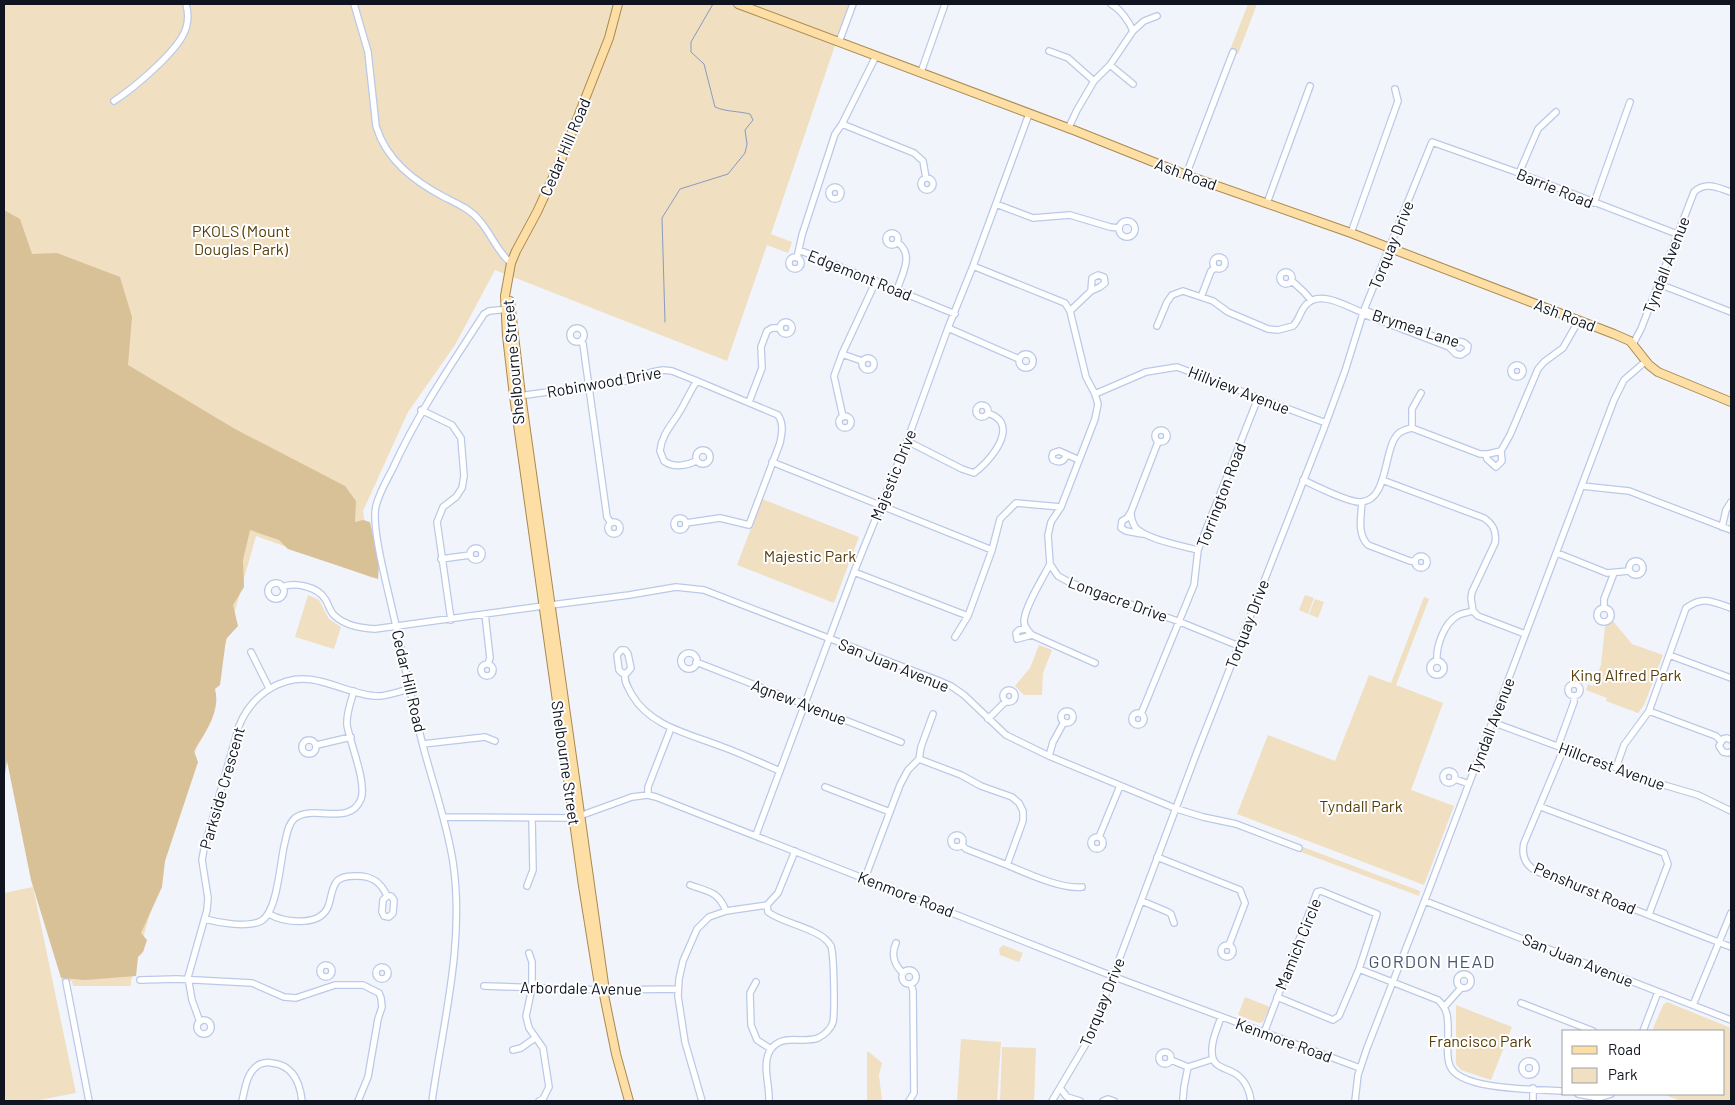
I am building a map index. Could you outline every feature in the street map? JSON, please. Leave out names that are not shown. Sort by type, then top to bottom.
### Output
[{"type":"main road","name":"Cedar Hill Road","points":[[507,287],[511,263],[561,160],[609,38],[618,4]]},
{"type":"main road","name":"Ash Road","points":[[738,4],[921,72],[1186,175],[1389,248],[1579,320],[1633,344]]},
{"type":"main road","name":"Shelbourne Street","points":[[507,287],[510,296],[508,309],[518,396],[577,817],[605,985],[603,990],[616,1054],[629,1101]]},
{"type":"main road","points":[[1633,344],[1646,361],[1658,372],[1731,402]]},
{"type":"street","points":[[114,101],[160,63],[182,37],[188,18],[186,4]]},
{"type":"street","points":[[354,4],[368,52],[378,135],[390,155],[419,182],[463,207],[479,219],[504,258],[511,263]]},
{"type":"street","points":[[840,42],[853,4]]},
{"type":"street","points":[[921,72],[945,4]]},
{"type":"street","points":[[1111,4],[1115,6],[1131,25],[1133,31]]},
{"type":"street","points":[[1068,129],[1076,110],[1094,81],[1110,64],[1133,31],[1144,21],[1157,16]]},
{"type":"street","points":[[1049,51],[1068,58],[1094,81]]},
{"type":"street","points":[[1186,175],[1233,52]]},
{"type":"street","name":"Edgemont Road","points":[[876,56],[836,134],[817,187],[799,250],[954,314]]},
{"type":"street","points":[[1110,64],[1133,84]]},
{"type":"street","points":[[1267,203],[1310,86]]},
{"type":"street","points":[[1351,234],[1398,101],[1395,89]]},
{"type":"street","points":[[1594,203],[1630,102]]},
{"type":"street","points":[[1519,173],[1538,129],[1556,112]]},
{"type":"street","name":"Majestic Drive","points":[[756,835],[854,572],[907,441],[1029,114]]},
{"type":"street","points":[[842,124],[914,153],[923,161],[926,178]]},
{"type":"street","name":"Barrie Road","points":[[1432,142],[1519,173],[1677,234]]},
{"type":"street","name":"Torquay Drive","points":[[1052,1101],[1090,1037],[1197,752],[1326,423],[1364,312],[1432,142]]},
{"type":"street","name":"Tyndall Avenue","points":[[1633,344],[1641,329],[1692,196],[1701,187],[1710,186],[1731,192]]},
{"type":"street","points":[[817,187],[829,191]]},
{"type":"street","points":[[996,204],[1033,218],[1070,215],[1119,228]]},
{"type":"street","points":[[896,290],[907,254],[904,246],[898,242]]},
{"type":"street","points":[[797,258],[799,250]]},
{"type":"street","points":[[973,266],[1065,303],[1070,311],[1091,291]]},
{"type":"street","points":[[1201,297],[1211,271],[1215,268]]},
{"type":"street","points":[[843,416],[834,376],[842,354],[876,281]]},
{"type":"street","points":[[1292,281],[1311,300]]},
{"type":"street","points":[[1658,284],[1731,312]]},
{"type":"street","points":[[1157,326],[1172,295],[1184,291],[1221,306],[1228,312],[1268,329],[1278,330],[1293,326],[1304,306],[1311,300],[1320,298],[1329,299],[1364,312]]},
{"type":"street","name":"Cedar Hill Road","points":[[432,1101],[452,987],[457,914],[456,887],[453,860],[423,744],[385,579],[375,512],[378,499],[421,410],[484,314],[489,311],[508,309]]},
{"type":"street","name":"Longacre Drive","points":[[1070,311],[1086,377],[1098,404],[1095,419],[1079,460],[1060,507],[1051,522],[1048,535],[1050,564],[1058,576],[1069,582],[1180,622],[1239,646]]},
{"type":"street","name":"Brymea Lane","points":[[1364,312],[1448,342],[1465,342],[1468,346],[1467,351],[1461,355],[1456,354],[1449,347],[1364,312]]},
{"type":"street","points":[[1486,455],[1487,459],[1496,467],[1502,461],[1501,451],[1510,435],[1533,378],[1544,362],[1567,342],[1579,320]]},
{"type":"street","points":[[749,402],[762,368],[761,347],[767,331],[772,328],[779,328]]},
{"type":"street","points":[[948,328],[1019,359]]},
{"type":"street","points":[[581,341],[584,344],[607,517],[611,523]]},
{"type":"street","points":[[842,354],[862,361]]},
{"type":"street","name":"Tyndall Avenue","points":[[1356,1101],[1356,1082],[1360,1068],[1621,384],[1646,361]]},
{"type":"street","name":"Hillview Avenue","points":[[1095,394],[1146,372],[1177,367],[1326,423]]},
{"type":"street","name":"Robinwood Drive","points":[[518,396],[626,381],[658,370],[672,372],[778,415],[782,420],[780,443],[748,525],[720,518],[686,523]]},
{"type":"street","points":[[1523,373],[1533,378]]},
{"type":"street","points":[[696,381],[667,430],[660,452],[664,461],[674,466],[690,464],[696,461]]},
{"type":"street","points":[[1412,428],[1412,409],[1421,393]]},
{"type":"street","name":"Torrington Road","points":[[1141,714],[1194,585],[1198,550],[1258,398]]},
{"type":"street","points":[[421,410],[452,425],[461,438],[464,476],[462,488],[456,497],[444,507],[437,522],[451,620]]},
{"type":"street","points":[[907,441],[962,469],[974,473],[986,465],[995,453],[1003,431],[1001,422],[988,413]]},
{"type":"street","points":[[1303,480],[1352,501],[1362,502],[1375,495],[1382,480],[1396,436],[1403,430],[1412,428],[1480,454],[1486,455],[1501,451]]},
{"type":"street","points":[[1158,442],[1131,512],[1122,522],[1121,528],[1126,531],[1198,550]]},
{"type":"street","points":[[1066,456],[1079,460]]},
{"type":"street","points":[[772,462],[992,550]]},
{"type":"street","points":[[1382,480],[1484,518],[1492,524],[1496,537],[1495,543],[1472,592],[1473,611],[1478,616],[1526,634]]},
{"type":"street","points":[[1582,486],[1629,490],[1731,530]]},
{"type":"street","points":[[1362,502],[1361,532],[1364,541],[1368,545],[1410,561],[1415,561]]},
{"type":"street","points":[[1722,526],[1726,510],[1731,502]]},
{"type":"street","points":[[955,637],[968,616],[992,550],[1000,519],[1016,503],[1060,507]]},
{"type":"street","points":[[1131,512],[1132,520],[1143,534]]},
{"type":"street","points":[[1557,554],[1607,573],[1629,571]]},
{"type":"street","points":[[441,559],[470,555]]},
{"type":"street","points":[[1050,564],[1031,601],[1024,621],[1026,629],[1032,635],[1095,664]]},
{"type":"street","points":[[854,572],[968,616]]},
{"type":"street","points":[[1604,607],[1604,599],[1614,573]]},
{"type":"street","name":"San Juan Avenue","points":[[282,587],[296,584],[321,594],[334,615],[344,623],[375,629],[451,620],[676,587],[704,590],[951,686],[964,695],[988,720],[1006,735],[1049,756],[1177,809],[1236,824],[1299,848]]},
{"type":"street","points":[[1616,768],[1624,745],[1649,711],[1686,608],[1694,602],[1703,600],[1713,601],[1731,608]]},
{"type":"street","points":[[1437,660],[1437,653],[1446,626],[1450,620],[1456,616],[1473,611]]},
{"type":"street","points":[[485,614],[490,658],[488,664]]},
{"type":"street","points":[[1026,629],[1019,630],[1016,633],[1017,639],[1032,635]]},
{"type":"street","points":[[251,652],[269,688]]},
{"type":"street","points":[[1669,655],[1731,678]]},
{"type":"street","name":"Agnew Avenue","points":[[696,662],[901,742]]},
{"type":"street","points":[[624,674],[626,684],[642,709],[652,717],[671,728],[726,748],[780,771]]},
{"type":"street","name":"Parkside Crescent","points":[[200,1022],[192,1000],[188,977],[205,919],[208,898],[203,866],[204,849],[244,713],[254,700],[269,688],[290,680],[318,680],[378,696],[410,689]]},
{"type":"street","points":[[205,919],[220,923],[261,922],[269,914],[274,903],[287,832],[294,819],[313,813],[343,814],[351,811],[361,800],[362,786],[347,719],[354,691]]},
{"type":"street","name":"Penshurst Road","points":[[1574,696],[1561,747],[1541,806],[1534,818],[1523,847],[1524,858],[1538,872],[1731,947]]},
{"type":"street","points":[[988,720],[1006,701]]},
{"type":"street","points":[[1649,711],[1716,736],[1721,741]]},
{"type":"street","points":[[865,878],[900,785],[908,770],[919,759],[921,747],[933,714]]},
{"type":"street","points":[[1049,756],[1053,742],[1064,722]]},
{"type":"street","name":"Hillcrest Avenue","points":[[1492,722],[1657,784],[1698,795],[1731,811]]},
{"type":"street","points":[[648,795],[648,787],[671,728]]},
{"type":"street","points":[[316,745],[351,737]]},
{"type":"street","points":[[423,744],[485,737],[495,741]]},
{"type":"street","points":[[1731,740],[1727,738],[1721,741],[1719,746],[1721,751],[1725,753],[1731,752]]},
{"type":"street","points":[[919,759],[961,774],[982,786],[1012,796],[1019,802],[1023,811],[1023,821],[1007,865]]},
{"type":"street","points":[[1455,779],[1469,784]]},
{"type":"street","points":[[1099,837],[1120,786]]},
{"type":"street","points":[[825,787],[890,812]]},
{"type":"street","name":"Kenmore Road","points":[[443,818],[577,817],[624,800],[648,795],[664,799],[1113,976],[1360,1068]]},
{"type":"street","points":[[1541,806],[1664,853],[1668,864],[1649,914]]},
{"type":"street","points":[[527,886],[533,870],[532,818]]},
{"type":"street","points":[[962,845],[966,849],[1044,880],[1076,888],[1082,887]]},
{"type":"street","points":[[702,1101],[685,1042],[678,989],[683,961],[696,929],[709,917],[726,911],[767,904],[778,893],[795,850]]},
{"type":"street","points":[[1157,857],[1240,890],[1245,903],[1229,945]]},
{"type":"street","points":[[1667,858],[1675,857]]},
{"type":"street","points":[[269,914],[289,920],[315,918],[327,909],[335,884],[339,879],[350,876],[370,877],[380,884],[387,896]]},
{"type":"street","points":[[690,885],[716,895],[721,900],[726,911]]},
{"type":"street","name":"Mamich Circle","points":[[1264,1033],[1277,997],[1317,892],[1321,891],[1378,914],[1359,969],[1339,1016],[1333,1020],[1277,997]]},
{"type":"street","points":[[1142,901],[1171,914],[1174,923]]},
{"type":"street","name":"San Juan Avenue","points":[[1425,901],[1731,1020]]},
{"type":"street","points":[[767,904],[768,912],[771,914],[825,938],[830,945],[834,1011],[830,1028],[817,1038],[782,1041],[771,1049],[767,1062],[769,1101]]},
{"type":"street","points":[[1693,1005],[1731,913]]},
{"type":"street","points":[[896,943],[894,949],[895,963],[903,972],[903,981],[911,984]]},
{"type":"street","points":[[529,953],[532,962],[532,988],[526,1016],[529,1028],[543,1048],[549,1087],[544,1099],[539,1101]]},
{"type":"street","points":[[1359,969],[1438,1000],[1445,1006],[1448,1016],[1450,1066],[1464,1080],[1487,1086],[1562,1091]]},
{"type":"street","points":[[903,972],[909,970],[915,973],[916,979],[911,984]]},
{"type":"street","points":[[327,976],[329,986]]},
{"type":"street","points":[[140,980],[177,979],[252,984],[291,998],[296,998],[329,986],[363,985],[374,990],[381,998],[382,1007],[378,1018],[368,1077],[358,1101]]},
{"type":"street","points":[[374,990],[379,979]]},
{"type":"street","points":[[66,982],[90,1101]]},
{"type":"street","points":[[756,982],[750,993],[751,1025],[758,1040],[771,1049]]},
{"type":"street","points":[[909,1101],[914,1093],[913,991],[911,984]]},
{"type":"street","name":"Arbordale Avenue","points":[[484,986],[603,990],[678,989]]},
{"type":"street","points":[[1445,1006],[1461,988]]},
{"type":"street","points":[[1643,1030],[1658,992]]},
{"type":"street","points":[[1521,1003],[1590,1030]]},
{"type":"street","points":[[1221,1017],[1212,1048],[1213,1059],[1217,1065],[1234,1073],[1241,1079],[1248,1090],[1251,1101]]},
{"type":"street","points":[[513,1050],[521,1048],[535,1038]]},
{"type":"street","points":[[1171,1060],[1188,1067],[1213,1059]]},
{"type":"street","points":[[242,1101],[249,1076],[257,1065],[267,1062],[279,1064],[292,1072],[300,1087],[302,1101]]},
{"type":"street","points":[[1176,1101],[1179,1099],[1185,1100],[1184,1087],[1188,1067]]},
{"type":"street","points":[[1529,1075],[1533,1101]]},
{"type":"street","points":[[1060,1088],[1067,1097],[1080,1101]]},
{"type":"street","points":[[1582,1095],[1599,1099]]},
{"type":"street","points":[[1103,1101],[1108,1098],[1114,1101]]},
{"type":"green space","name":"PKOLS (Mount Douglas Park)","points":[[4,4],[849,4],[771,234],[792,242],[788,253],[767,245],[727,361],[495,270],[455,345],[408,412],[363,511],[373,578],[256,536],[131,986],[73,986],[72,981],[62,981],[4,715]]},
{"type":"green space","points":[[1248,4],[1257,4],[1238,54],[1230,50]]},
{"type":"green space","name":"Majestic Park","points":[[762,499],[859,537],[834,603],[737,565]]},
{"type":"green space","points":[[308,595],[319,600],[329,619],[341,627],[334,649],[295,637]]},
{"type":"green space","points":[[1305,595],[1314,598],[1308,614],[1299,610]]},
{"type":"green space","name":"Tyndall Park","points":[[1424,597],[1429,599],[1396,685],[1443,703],[1411,790],[1454,806],[1424,885],[1237,814],[1268,735],[1335,761],[1369,675],[1391,683]]},
{"type":"green space","points":[[1315,599],[1324,602],[1318,618],[1309,614]]},
{"type":"green space","name":"King Alfred Park","points":[[1613,621],[1632,644],[1663,655],[1644,705],[1638,713],[1606,701],[1607,698],[1586,690],[1588,684],[1593,686],[1601,665],[1605,626]]},
{"type":"green space","points":[[1039,645],[1052,650],[1043,673],[1042,695],[1024,695],[1015,686],[1030,668]]},
{"type":"green space","name":"Tyndall Park","points":[[1303,847],[1420,891],[1419,896],[1301,852]]},
{"type":"green space","points":[[33,887],[76,1093],[34,1101],[4,1101],[4,893]]},
{"type":"green space","points":[[1003,945],[1023,953],[1019,962],[1000,955],[999,949]]},
{"type":"green space","points":[[1245,997],[1270,1007],[1263,1022],[1259,1023],[1238,1015]]},
{"type":"green space","points":[[1667,1002],[1731,1028],[1731,1101],[1682,1101],[1665,1095],[1725,1095],[1725,1030],[1652,1030],[1663,1005]]},
{"type":"green space","name":"Francisco Park","points":[[1456,1005],[1512,1027],[1491,1080],[1461,1070],[1456,1064]]},
{"type":"green space","points":[[961,1039],[1001,1042],[997,1101],[957,1101]]},
{"type":"green space","points":[[1002,1047],[1036,1048],[1034,1101],[1000,1101]]},
{"type":"green space","points":[[867,1052],[882,1063],[879,1075],[882,1101],[867,1101]]},
{"type":"shaded area","points":[[4,210],[20,219],[32,254],[57,253],[120,277],[132,317],[128,365],[235,429],[345,486],[356,501],[355,522],[363,520],[370,522],[379,564],[378,579],[288,549],[279,540],[250,530],[243,560],[244,587],[233,605],[238,626],[226,639],[220,685],[215,689],[216,705],[214,714],[194,751],[198,762],[165,861],[162,887],[141,933],[147,940],[143,952],[138,957],[136,976],[85,980],[61,978],[31,880],[7,761],[4,781]]},
{"type":"waterway","points":[[665,322],[662,218],[680,189],[728,174],[745,153],[747,144],[745,130],[753,120],[750,114],[715,107],[704,64],[691,52],[691,42],[713,4]]},
{"type":"district","name":"GORDON HEAD","points":[[1432,962]]}]
